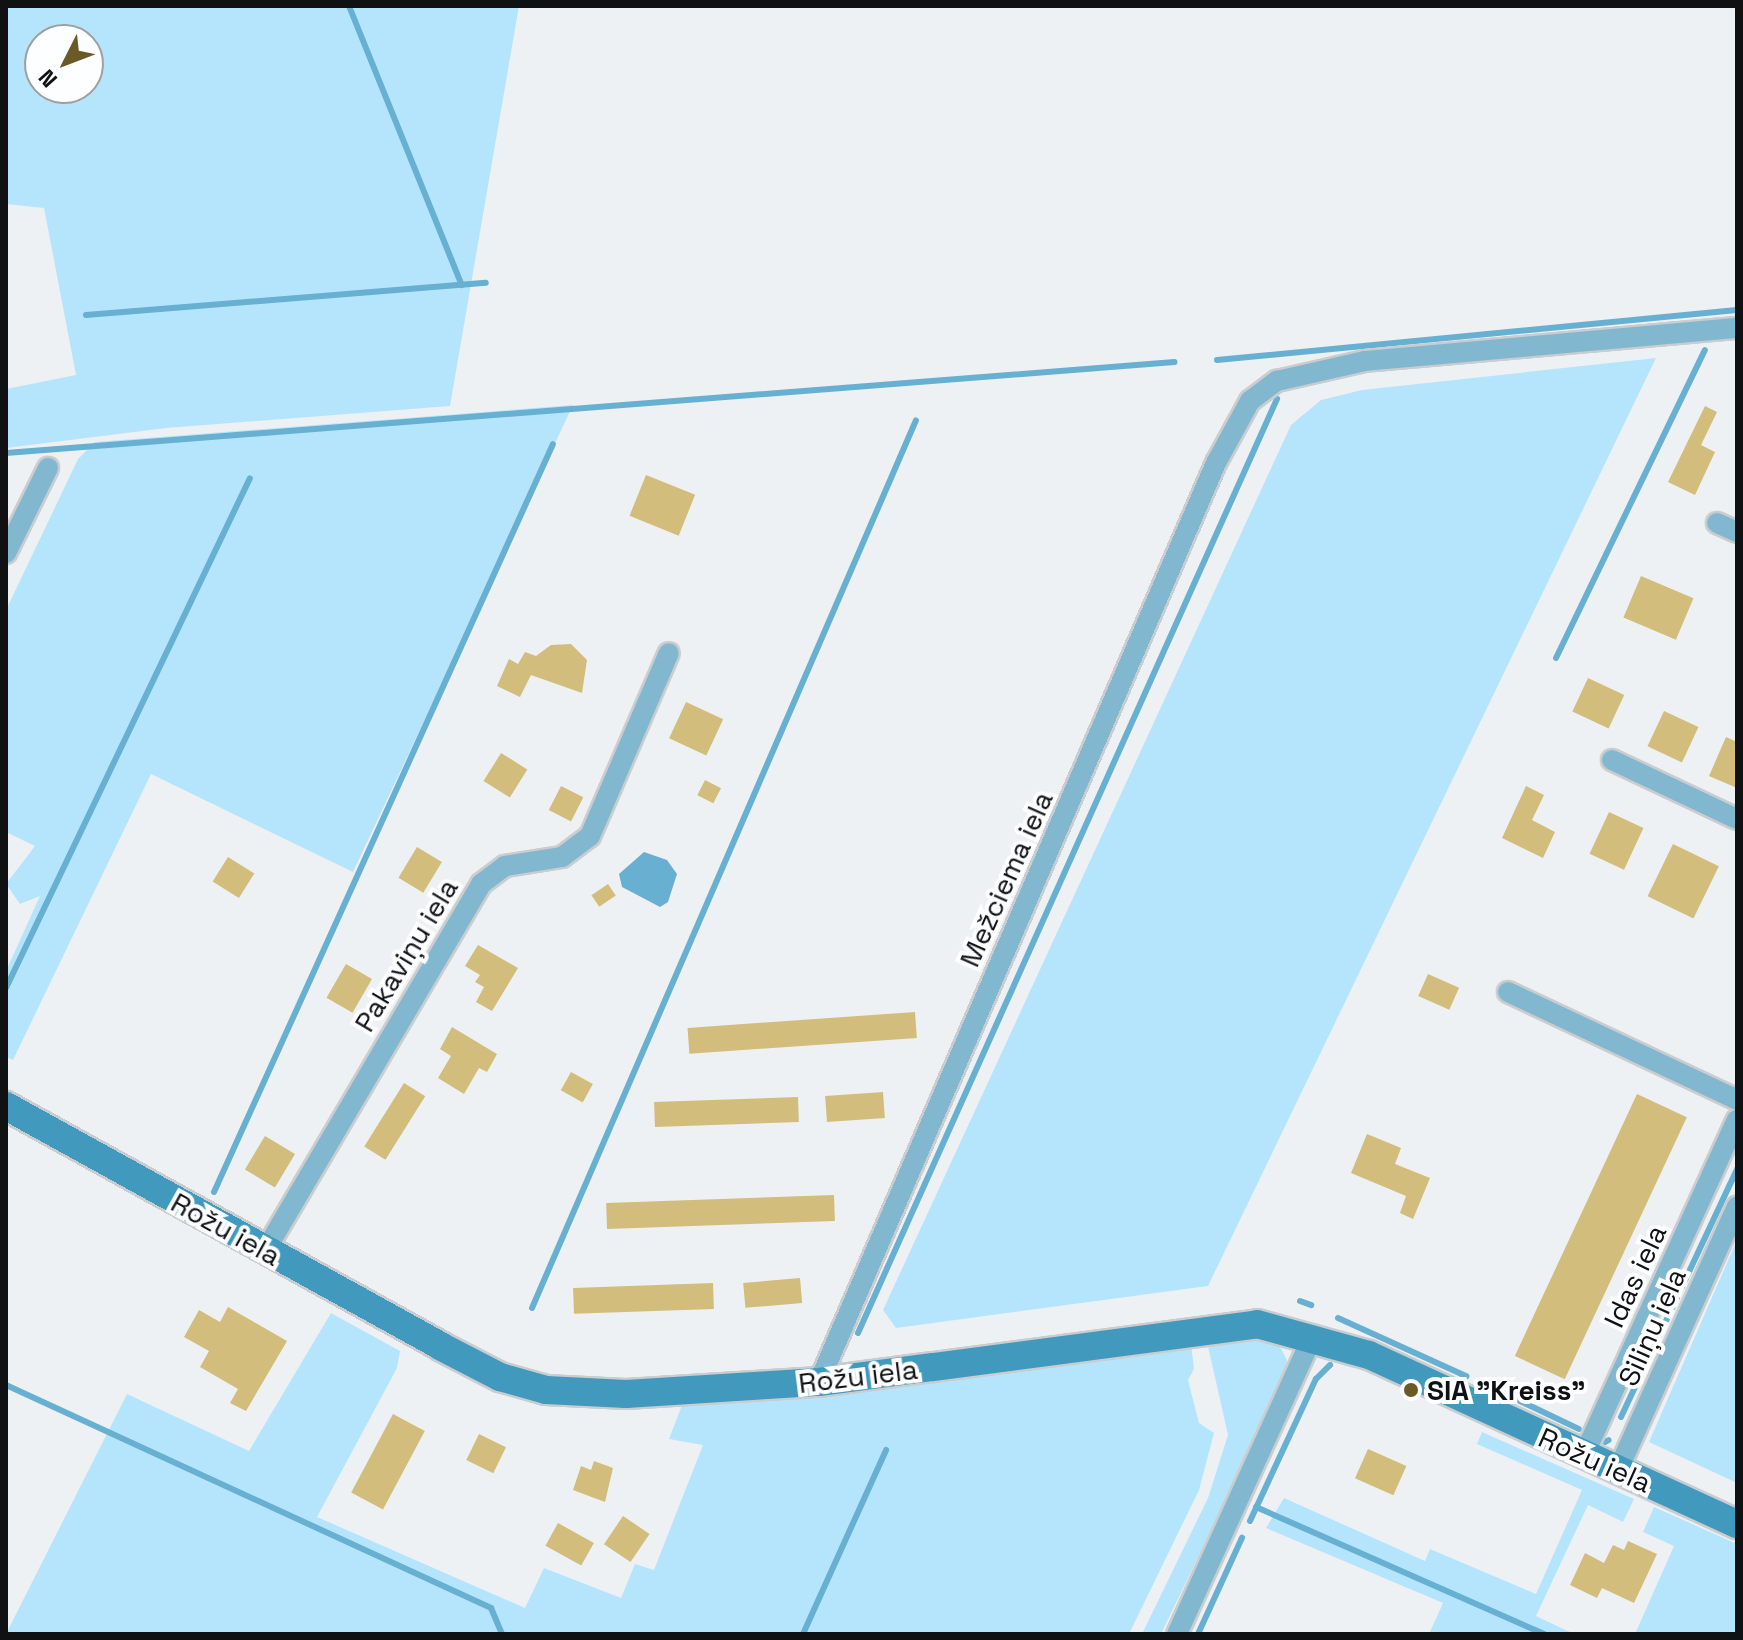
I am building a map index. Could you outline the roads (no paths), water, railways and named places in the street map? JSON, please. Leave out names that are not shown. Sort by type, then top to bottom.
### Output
[{"type":"street","name":"Mežciema iela","points":[[819,1382],[1216,463],[1250,401],[1277,381],[1365,361],[1737,328]]},
{"type":"street","points":[[6,553],[48,468]]},
{"type":"street","points":[[1717,523],[1737,532]]},
{"type":"street","name":"Pakaviņu iela","points":[[265,1251],[481,884],[505,866],[562,857],[590,836],[669,653]]},
{"type":"street","points":[[1612,760],[1737,819]]},
{"type":"street","points":[[1508,992],[1737,1100]]},
{"type":"street","name":"Rožu iela","points":[[6,1106],[265,1251],[500,1377],[546,1390],[626,1394],[819,1382],[1257,1324],[1313,1335],[1369,1355],[1737,1524]]},
{"type":"street","name":"Idas iela","points":[[1584,1455],[1737,1120]]},
{"type":"street","name":"Siliņu iela","points":[[1618,1470],[1737,1207]]},
{"type":"street","points":[[1177,1634],[1313,1335]]},
{"type":"waterway","points":[[349,6],[462,285]]},
{"type":"waterway","points":[[86,315],[486,283]]},
{"type":"waterway","points":[[1217,360],[1737,310]]},
{"type":"waterway","points":[[1556,658],[1705,350]]},
{"type":"waterway","points":[[6,453],[1174,362]]},
{"type":"waterway","points":[[858,1333],[1277,399]]},
{"type":"waterway","points":[[532,1308],[916,420]]},
{"type":"waterway","points":[[214,1192],[553,444]]},
{"type":"waterway","points":[[6,988],[250,478]]},
{"type":"waterway","points":[[1621,1417],[1737,1169]]},
{"type":"waterway","points":[[1300,1301],[1311,1305]]},
{"type":"waterway","points":[[1338,1318],[1466,1376]]},
{"type":"waterway","points":[[1250,1521],[1316,1379],[1330,1365]]},
{"type":"waterway","points":[[6,1385],[491,1608],[502,1634]]},
{"type":"waterway","points":[[1501,1392],[1579,1429]]},
{"type":"waterway","points":[[1605,1442],[1609,1440]]},
{"type":"waterway","points":[[803,1634],[886,1450]]},
{"type":"waterway","points":[[1256,1507],[1544,1634]]},
{"type":"waterway","points":[[1198,1634],[1242,1538]]},
{"type":"place","name":"SIA \"Kreiss\"","points":[[1411,1390]]}]
